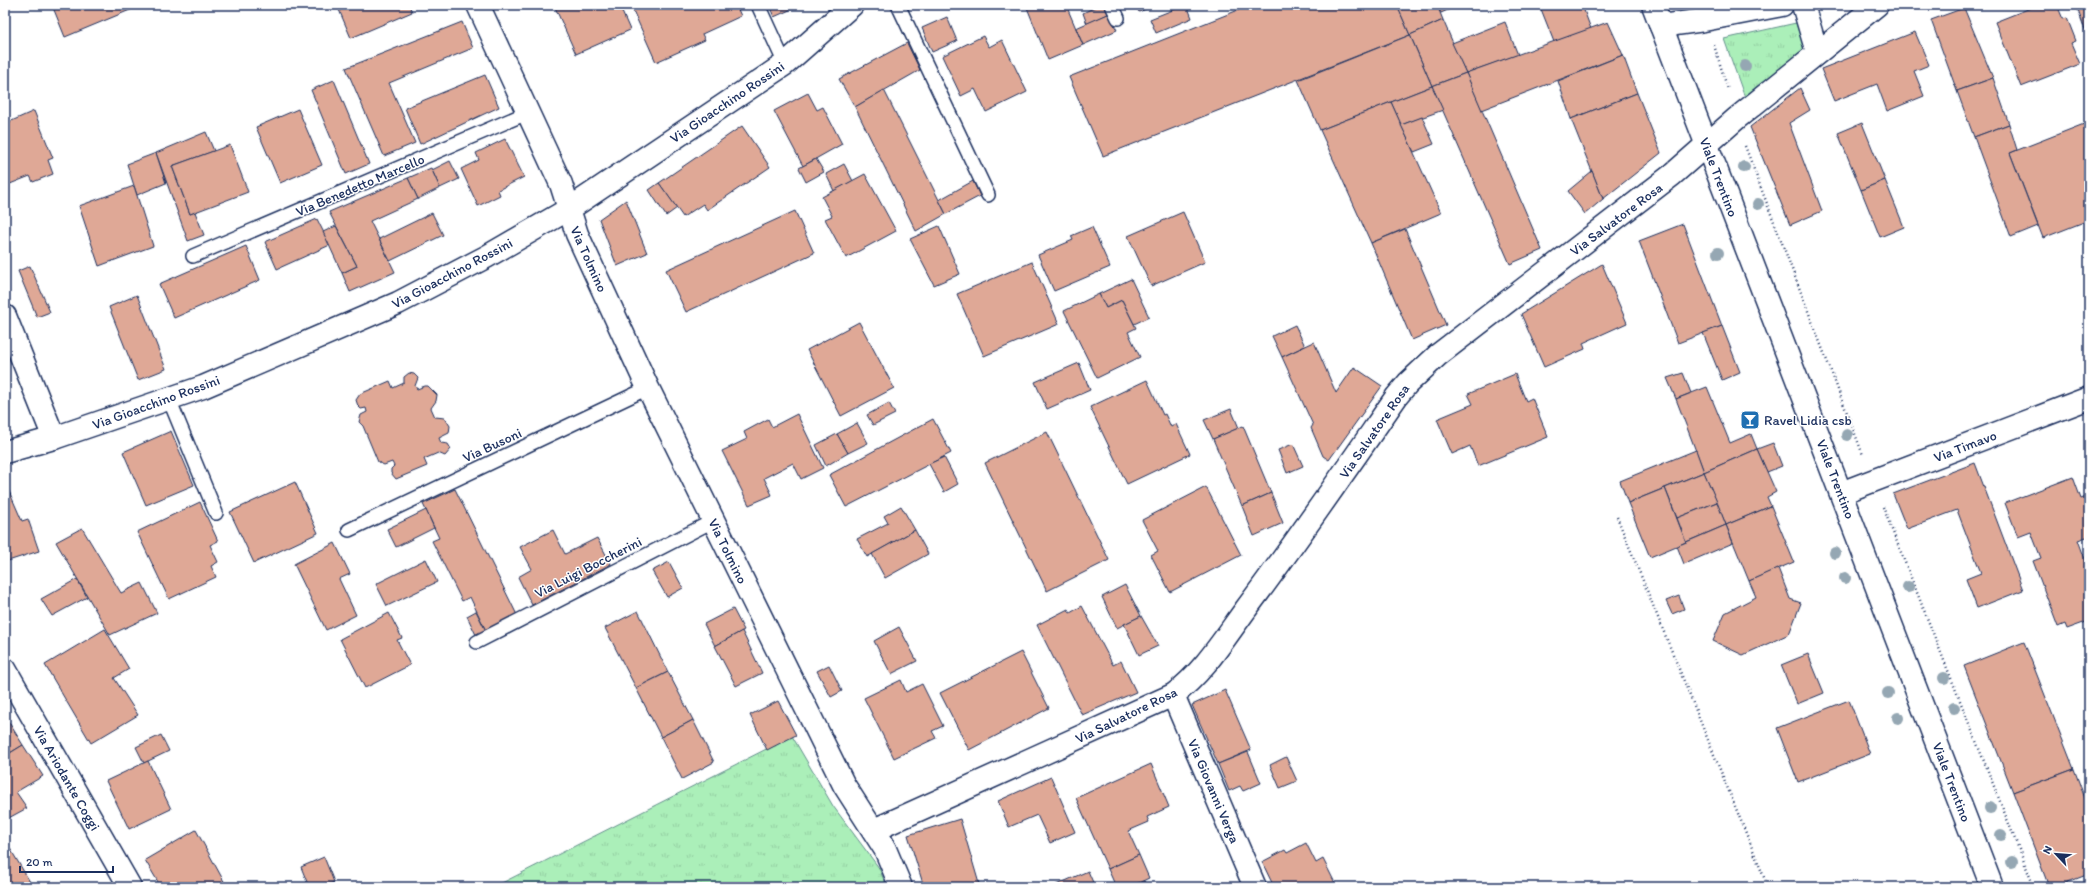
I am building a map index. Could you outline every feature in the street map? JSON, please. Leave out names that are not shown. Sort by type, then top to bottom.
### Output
[{"type":"street","points":[[478,5],[560,184],[568,208]]},
{"type":"street","name":"Via Gioacchino Rossini","points":[[5,452],[54,438],[203,387],[398,303],[486,257],[568,208],[784,64],[852,5]]},
{"type":"street","name":"Viale Trentino","points":[[1653,5],[1992,887]]},
{"type":"street","points":[[1661,26],[1704,20],[1782,5]]},
{"type":"street","points":[[1803,5],[1817,52]]},
{"type":"street","name":"Via Salvatore Rosa","points":[[874,830],[1173,695],[1184,687],[1204,665],[1290,550],[1408,383],[1432,360],[1672,175],[1707,146],[1737,118],[1877,5]]},
{"type":"street","name":"Via Tolmino","points":[[568,208],[577,234],[648,388],[844,785],[885,849],[901,887]]},
{"type":"street","points":[[5,316],[54,438]]},
{"type":"street","name":"Via Timavo","points":[[1841,493],[2089,398]]},
{"type":"street","name":"Via Ariodante Coggi","points":[[5,669],[130,887]]},
{"type":"street","name":"Via Giovanni Verga","points":[[1173,695],[1255,887]]},
{"type":"lane","points":[[758,5],[784,64]]},
{"type":"lane","points":[[898,5],[988,195]]},
{"type":"lane","points":[[1112,5],[1118,18]]},
{"type":"lane","name":"Via Benedetto Marcello","points":[[193,256],[527,113]]},
{"type":"lane","name":"Via Busoni","points":[[349,530],[648,388]]},
{"type":"lane","points":[[169,399],[216,513]]},
{"type":"lane","name":"Via Luigi Boccherini","points":[[477,642],[714,521]]},
{"type":"path","points":[[1714,43],[1731,97]]},
{"type":"path","points":[[1745,144],[1864,456]]},
{"type":"path","points":[[1882,504],[2034,887]]},
{"type":"path","points":[[1617,517],[1768,887]]},
{"type":"green space","points":[[1796,23],[1805,49],[1745,98],[1724,39]]},
{"type":"green space","points":[[792,736],[833,806],[879,868],[887,887],[494,887]]},
{"type":"building","points":[[52,5],[142,5],[65,37]]},
{"type":"building","points":[[337,5],[409,5],[412,12],[351,38]]},
{"type":"building","points":[[554,5],[619,5],[630,30],[576,54]]},
{"type":"building","points":[[736,5],[741,16],[702,34],[705,40],[656,62],[631,6]]},
{"type":"building","points":[[769,5],[801,5],[774,17]]},
{"type":"building","points":[[1026,5],[1066,5],[1083,45],[1048,60]]},
{"type":"building","points":[[1099,5],[1104,5],[1108,14],[1087,24],[1083,13]]},
{"type":"building","points":[[1135,5],[1155,5],[1139,12]]},
{"type":"building","points":[[1187,5],[1192,18],[1156,33],[1150,19]]},
{"type":"building","points":[[1251,5],[1397,5],[1410,35],[1103,156],[1069,77]]},
{"type":"building","points":[[1411,5],[1437,5],[1443,20],[1410,35],[1399,10]]},
{"type":"building","points":[[1437,5],[1457,5],[1457,6],[1441,13]]},
{"type":"building","points":[[1552,5],[1582,5],[1591,29],[1554,42],[1541,9]]},
{"type":"building","points":[[2038,5],[2057,5],[2063,19],[2067,18],[2076,41],[2071,43],[2080,64],[2021,87],[1995,22]]},
{"type":"building","points":[[2076,5],[2089,5],[2089,41]]},
{"type":"building","points":[[1964,8],[1993,78],[1957,91],[1931,20]]},
{"type":"building","points":[[1108,14],[1117,30],[1083,45],[1076,28]]},
{"type":"building","points":[[947,17],[957,41],[932,52],[922,28]]},
{"type":"building","points":[[1443,20],[1466,73],[1432,86],[1410,35]]},
{"type":"building","points":[[462,22],[473,48],[389,83],[415,143],[384,156],[346,68]]},
{"type":"building","points":[[1505,22],[1518,55],[1466,73],[1452,43]]},
{"type":"building","points":[[1608,22],[1623,55],[1481,110],[1466,73]]},
{"type":"building","points":[[1915,32],[1929,65],[1914,71],[1924,96],[1887,111],[1877,84],[1834,101],[1821,69]]},
{"type":"building","points":[[1410,35],[1432,86],[1320,130],[1298,80]]},
{"type":"building","points":[[983,36],[989,47],[1002,40],[1027,92],[986,112],[975,89],[961,96],[942,56]]},
{"type":"building","points":[[907,43],[920,70],[855,107],[839,79]]},
{"type":"building","points":[[1623,55],[1637,93],[1571,119],[1558,81]]},
{"type":"building","points":[[1466,73],[1542,250],[1510,264],[1432,86]]},
{"type":"building","points":[[485,75],[499,107],[420,144],[405,108]]},
{"type":"building","points":[[1993,78],[2009,124],[1974,137],[1957,91]]},
{"type":"building","points":[[334,80],[369,164],[346,174],[311,90]]},
{"type":"building","points":[[1432,86],[1443,110],[1401,125],[1391,102]]},
{"type":"building","points":[[1800,88],[1810,110],[1789,123],[1822,211],[1790,225],[1750,127]]},
{"type":"building","points":[[884,90],[946,214],[916,231],[855,107]]},
{"type":"building","points":[[808,93],[817,110],[823,107],[842,144],[803,166],[774,111]]},
{"type":"building","points":[[1637,93],[1661,153],[1603,199],[1571,119]]},
{"type":"building","points":[[1391,102],[1441,213],[1371,243],[1320,130]]},
{"type":"building","points":[[298,109],[322,165],[280,183],[256,127]]},
{"type":"building","points":[[34,111],[53,158],[48,160],[53,174],[33,182],[30,176],[5,186],[5,118],[7,123]]},
{"type":"building","points":[[1422,117],[1434,144],[1414,152],[1401,125]]},
{"type":"building","points":[[2089,122],[2089,220],[2043,238],[2010,153]]},
{"type":"building","points":[[1862,123],[1885,180],[1861,190],[1838,133]]},
{"type":"building","points":[[2009,124],[2017,150],[2010,153],[2038,226],[2011,237],[1974,137]]},
{"type":"building","points":[[742,126],[770,167],[707,210],[703,204],[683,217],[659,183]]},
{"type":"building","points":[[206,132],[214,151],[172,166],[190,214],[195,212],[204,235],[188,241],[156,153]]},
{"type":"building","points":[[505,139],[524,177],[498,190],[500,195],[478,206],[461,169],[479,160],[476,153]]},
{"type":"building","points":[[230,145],[248,192],[190,214],[172,166]]},
{"type":"building","points":[[156,153],[166,183],[137,195],[127,164]]},
{"type":"building","points":[[816,159],[824,172],[806,182],[799,168]]},
{"type":"building","points":[[450,161],[459,179],[440,188],[432,170]]},
{"type":"building","points":[[844,164],[853,181],[834,191],[826,174]]},
{"type":"building","points":[[431,168],[440,188],[418,199],[408,178]]},
{"type":"building","points":[[1592,171],[1603,199],[1585,214],[1568,191]]},
{"type":"building","points":[[865,174],[896,231],[846,258],[825,219],[832,216],[822,197]]},
{"type":"building","points":[[408,178],[418,199],[370,221],[395,272],[350,292],[342,273],[357,266],[329,212]]},
{"type":"building","points":[[1885,180],[1904,227],[1880,237],[1861,190]]},
{"type":"building","points":[[973,181],[980,196],[946,214],[939,200]]},
{"type":"building","points":[[659,183],[677,208],[666,216],[649,190]]},
{"type":"building","points":[[134,186],[153,246],[99,266],[79,206]]},
{"type":"building","points":[[626,200],[647,253],[617,266],[599,219]]},
{"type":"building","points":[[795,211],[814,253],[686,312],[666,270]]},
{"type":"building","points":[[1183,212],[1205,262],[1151,286],[1128,236]]},
{"type":"building","points":[[432,213],[443,235],[390,261],[379,239]]},
{"type":"building","points":[[317,219],[330,245],[277,269],[265,242]]},
{"type":"building","points":[[1683,224],[1722,326],[1678,343],[1639,241]]},
{"type":"building","points":[[336,226],[357,266],[342,273],[323,232]]},
{"type":"building","points":[[939,226],[960,274],[934,285],[910,239]]},
{"type":"building","points":[[1092,227],[1110,267],[1054,291],[1038,255],[1073,240],[1071,236]]},
{"type":"building","points":[[1405,229],[1446,325],[1412,340],[1371,243]]},
{"type":"building","points":[[246,246],[260,280],[174,318],[159,284]]},
{"type":"building","points":[[1032,262],[1059,324],[984,356],[957,294]]},
{"type":"building","points":[[1602,264],[1627,323],[1583,343],[1585,349],[1544,367],[1521,314]]},
{"type":"building","points":[[30,266],[50,312],[37,317],[18,271]]},
{"type":"building","points":[[1131,279],[1149,317],[1134,324],[1122,300],[1106,308],[1099,294]]},
{"type":"building","points":[[1099,294],[1106,308],[1122,300],[1136,328],[1128,332],[1140,357],[1097,378],[1064,311]]},
{"type":"building","points":[[137,295],[166,369],[138,380],[109,307]]},
{"type":"building","points":[[859,322],[894,388],[841,416],[807,350]]},
{"type":"building","points":[[1295,325],[1305,346],[1282,357],[1272,336]]},
{"type":"building","points":[[1722,326],[1740,372],[1722,380],[1703,333]]},
{"type":"building","points":[[1314,342],[1336,393],[1354,367],[1382,386],[1329,460],[1323,456],[1311,428],[1313,425],[1282,357]]},
{"type":"building","points":[[1079,363],[1090,390],[1047,409],[1035,382]]},
{"type":"building","points":[[409,373],[414,374],[418,378],[415,386],[417,389],[428,386],[437,395],[436,401],[431,408],[435,417],[445,418],[450,426],[449,433],[439,438],[441,443],[448,444],[451,449],[445,456],[438,453],[424,459],[427,466],[396,479],[391,473],[391,469],[394,466],[392,462],[384,465],[378,462],[363,426],[359,422],[361,415],[367,412],[366,408],[361,409],[356,400],[360,394],[390,381],[393,388],[404,383],[404,377]]},
{"type":"building","points":[[1683,373],[1691,393],[1676,399],[1667,378]]},
{"type":"building","points":[[1515,374],[1526,401],[1532,398],[1548,437],[1478,466],[1470,446],[1452,454],[1437,419],[1473,404],[1468,394]]},
{"type":"building","points":[[1147,380],[1163,415],[1165,414],[1171,427],[1176,424],[1190,454],[1127,484],[1090,407]]},
{"type":"building","points":[[1707,387],[1730,443],[1751,434],[1757,449],[1704,472],[1676,399]]},
{"type":"building","points":[[889,403],[895,414],[873,425],[867,415]]},
{"type":"building","points":[[1231,409],[1239,428],[1213,439],[1204,420]]},
{"type":"building","points":[[797,414],[823,468],[801,479],[793,463],[764,478],[772,495],[749,505],[722,451],[747,439],[744,432],[768,419],[772,427]]},
{"type":"building","points":[[933,419],[951,453],[846,507],[829,475]]},
{"type":"building","points":[[857,423],[868,443],[848,453],[837,434]]},
{"type":"building","points":[[1243,426],[1271,493],[1242,506],[1213,439]]},
{"type":"building","points":[[171,431],[194,485],[146,505],[123,452]]},
{"type":"building","points":[[1047,432],[1109,560],[1047,591],[985,463]]},
{"type":"building","points":[[837,434],[848,453],[826,466],[816,445]]},
{"type":"building","points":[[1773,443],[1782,466],[1767,472],[1757,449]]},
{"type":"building","points":[[1293,444],[1303,466],[1287,473],[1278,450]]},
{"type":"building","points":[[1757,449],[1776,492],[1767,497],[1771,506],[1726,525],[1704,472]]},
{"type":"building","points":[[1696,450],[1704,472],[1628,503],[1620,481]]},
{"type":"building","points":[[944,457],[958,484],[944,492],[929,464]]},
{"type":"building","points":[[1975,463],[2023,590],[1977,608],[1966,579],[1981,573],[1957,510],[1907,529],[1893,494]]},
{"type":"building","points":[[1704,472],[1717,502],[1677,518],[1665,488]]},
{"type":"building","points":[[2073,477],[2081,499],[2086,497],[2089,505],[2089,536],[2078,540],[2089,570],[2089,621],[2067,629],[2065,624],[2058,627],[2033,561],[2041,558],[2031,532],[2018,537],[2005,503]]},
{"type":"building","points":[[5,482],[22,521],[28,519],[39,551],[5,562]]},
{"type":"building","points":[[295,482],[318,533],[254,563],[230,512]]},
{"type":"building","points":[[1206,487],[1241,555],[1170,592],[1151,555],[1158,551],[1142,520]]},
{"type":"building","points":[[1665,488],[1686,542],[1650,557],[1628,503]]},
{"type":"building","points":[[455,489],[518,617],[487,633],[470,597],[462,601],[432,541],[439,538],[423,504]]},
{"type":"building","points":[[1271,493],[1283,523],[1254,536],[1242,506]]},
{"type":"building","points":[[200,502],[218,541],[210,545],[218,562],[211,566],[216,577],[169,599],[137,532]]},
{"type":"building","points":[[1717,502],[1726,525],[1686,542],[1677,518]]},
{"type":"building","points":[[901,506],[915,530],[867,557],[857,539],[888,523],[884,516]]},
{"type":"building","points":[[1771,506],[1794,562],[1749,581],[1726,525]]},
{"type":"building","points":[[426,510],[434,528],[396,547],[387,529]]},
{"type":"building","points":[[1726,525],[1733,543],[1684,564],[1677,546]]},
{"type":"building","points":[[82,528],[121,593],[142,583],[157,613],[110,635],[56,542]]},
{"type":"building","points":[[553,530],[565,554],[597,538],[611,564],[532,605],[518,577],[532,569],[520,547]]},
{"type":"building","points":[[915,530],[928,554],[885,578],[872,554]]},
{"type":"building","points":[[335,543],[350,574],[339,579],[356,615],[326,630],[294,564]]},
{"type":"building","points":[[426,559],[437,582],[387,606],[376,584]]},
{"type":"building","points":[[669,562],[683,588],[667,597],[652,571]]},
{"type":"building","points":[[1778,568],[1790,599],[1801,603],[1789,634],[1743,655],[1713,641],[1725,613],[1756,597],[1749,581]]},
{"type":"building","points":[[77,579],[87,597],[52,616],[41,599]]},
{"type":"building","points":[[1125,585],[1141,616],[1117,628],[1102,597]]},
{"type":"building","points":[[1679,596],[1684,609],[1672,614],[1666,601]]},
{"type":"building","points":[[1082,606],[1113,665],[1121,661],[1136,692],[1082,715],[1037,625],[1068,609],[1070,613]]},
{"type":"building","points":[[733,609],[744,630],[715,646],[704,624]]},
{"type":"building","points":[[476,611],[487,633],[477,637],[467,616]]},
{"type":"building","points":[[638,611],[668,672],[636,688],[605,628]]},
{"type":"building","points":[[389,613],[402,638],[397,640],[410,665],[365,688],[340,639]]},
{"type":"building","points":[[1141,616],[1158,646],[1139,655],[1124,624]]},
{"type":"building","points":[[899,627],[917,661],[891,674],[874,641]]},
{"type":"building","points":[[105,629],[129,669],[114,678],[138,715],[91,743],[45,665]]},
{"type":"building","points":[[742,631],[762,673],[736,686],[715,646]]},
{"type":"building","points":[[2024,642],[2074,769],[2013,792],[1964,666]]},
{"type":"building","points":[[1021,652],[1049,708],[969,750],[940,693]]},
{"type":"building","points":[[1808,654],[1824,693],[1797,704],[1781,665]]},
{"type":"building","points":[[829,665],[842,691],[831,697],[817,671]]},
{"type":"building","points":[[668,672],[693,720],[661,737],[636,688]]},
{"type":"building","points":[[901,680],[906,692],[922,684],[943,726],[932,731],[936,738],[894,758],[864,698]]},
{"type":"building","points":[[1225,690],[1251,750],[1218,764],[1192,705]]},
{"type":"building","points":[[1849,700],[1870,754],[1798,782],[1777,728]]},
{"type":"building","points":[[778,701],[796,735],[767,750],[750,715]]},
{"type":"building","points":[[5,716],[23,745],[5,756]]},
{"type":"building","points":[[693,720],[714,762],[682,779],[661,737]]},
{"type":"building","points":[[161,735],[169,751],[144,763],[136,747]]},
{"type":"building","points":[[23,745],[43,776],[16,792],[27,808],[5,820],[5,756]]},
{"type":"building","points":[[1248,752],[1261,783],[1243,791],[1240,786],[1229,791],[1218,764]]},
{"type":"building","points":[[1286,757],[1297,781],[1280,788],[1270,765]]},
{"type":"building","points":[[148,761],[171,809],[129,829],[106,781]]},
{"type":"building","points":[[1151,764],[1169,807],[1147,817],[1149,822],[1128,831],[1139,855],[1108,869],[1076,798]]},
{"type":"building","points":[[2074,769],[2089,809],[2089,874],[2055,887],[2049,887],[2013,792]]},
{"type":"building","points":[[1051,777],[1075,832],[1050,843],[1037,815],[1009,827],[998,801]]},
{"type":"building","points":[[960,819],[980,887],[924,887],[908,835]]},
{"type":"building","points":[[196,830],[227,887],[161,887],[145,860]]},
{"type":"building","points":[[5,840],[33,887],[5,887]]},
{"type":"building","points":[[1306,843],[1316,863],[1323,859],[1337,887],[1274,887],[1262,862],[1285,850],[1287,853]]},
{"type":"building","points":[[1139,855],[1149,878],[1130,887],[1116,887],[1108,869]]},
{"type":"building","points":[[324,857],[334,882],[322,887],[309,887],[301,867]]},
{"type":"building","points":[[1088,871],[1095,887],[1057,887],[1056,885]]},
{"type":"building","points":[[1144,881],[1147,887],[1130,887]]},
{"type":"place","name":"Ravel Lidia csb","points":[[1750,420]]}]
